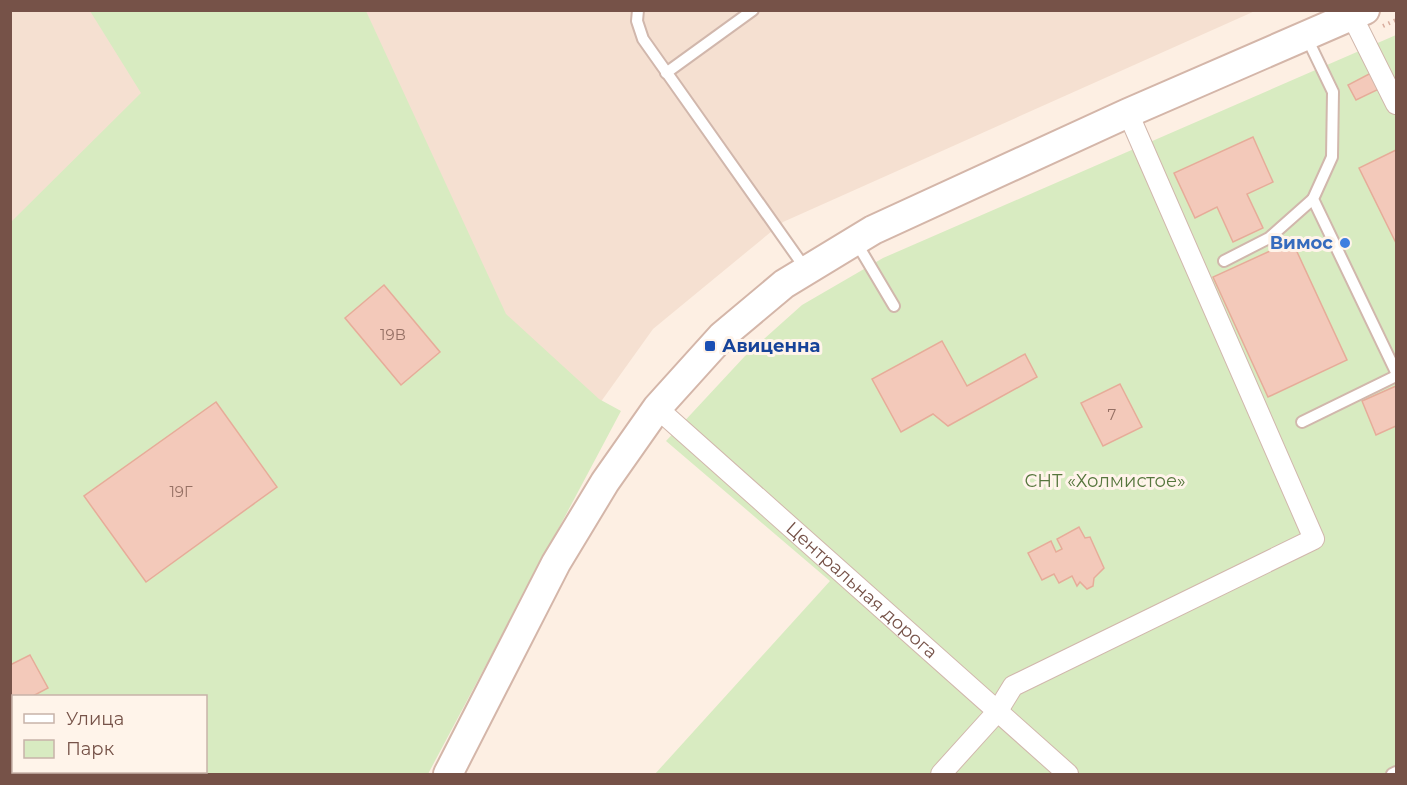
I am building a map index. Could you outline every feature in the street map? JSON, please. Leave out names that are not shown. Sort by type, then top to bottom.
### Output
[{"type":"main road","points":[[448,774],[556,563],[605,482],[657,408],[722,336],[806,269],[855,239],[1128,113],[1306,36],[1359,21]]},
{"type":"street","points":[[1359,21],[1396,104]]},
{"type":"street","points":[[941,774],[997,712],[1013,686],[1314,539],[1128,113]]},
{"type":"street","name":"Центральная дорога","points":[[657,408],[1068,774]]},
{"type":"lane","points":[[638,10],[637,21],[643,39],[806,269]]},
{"type":"lane","points":[[666,73],[753,10]]},
{"type":"lane","points":[[1224,261],[1269,238],[1313,198],[1332,157],[1333,92],[1306,36]]},
{"type":"lane","points":[[1313,198],[1396,372]]},
{"type":"lane","points":[[855,239],[894,306]]},
{"type":"lane","points":[[1302,422],[1396,376]]},
{"type":"lane","points":[[1392,774],[1396,772]]},
{"type":"path","points":[[1359,21],[1396,20]]},
{"type":"shaded area","points":[[10,11],[1255,11],[783,222],[653,329],[537,491],[391,774],[11,774]]},
{"type":"green space","points":[[90,11],[366,11],[506,314],[599,399],[621,411],[428,774],[11,774],[11,222],[141,93]]},
{"type":"green space","name":"СНТ «Холмистое»","points":[[1396,35],[1396,774],[655,774],[830,581],[666,441],[745,356],[802,305],[883,258]]},
{"type":"building","points":[[1371,73],[1379,89],[1356,100],[1348,85]]},
{"type":"building","points":[[1253,137],[1273,182],[1247,194],[1263,228],[1233,242],[1217,207],[1195,218],[1174,173]]},
{"type":"building","points":[[1396,150],[1396,243],[1359,168]]},
{"type":"building","points":[[1292,241],[1347,360],[1268,397],[1213,277]]},
{"type":"building","points":[[384,285],[440,352],[401,385],[345,318]]},
{"type":"building","points":[[942,341],[967,386],[1025,354],[1037,377],[948,426],[933,414],[901,432],[872,379]]},
{"type":"building","points":[[1120,384],[1142,427],[1103,446],[1081,403]]},
{"type":"building","points":[[1396,386],[1396,426],[1376,435],[1362,401]]},
{"type":"building","points":[[216,402],[277,487],[146,582],[84,496]]},
{"type":"building","points":[[1079,527],[1085,538],[1090,537],[1104,568],[1094,578],[1093,586],[1087,589],[1080,582],[1077,586],[1072,576],[1059,583],[1054,574],[1042,580],[1028,553],[1051,541],[1056,552],[1062,549],[1057,539]]},
{"type":"building","points":[[30,655],[48,688],[35,695],[12,695],[12,708],[10,665]]},
{"type":"place","name":"Вимос","points":[[1345,243]]},
{"type":"place","name":"Авиценна","points":[[710,346]]}]
